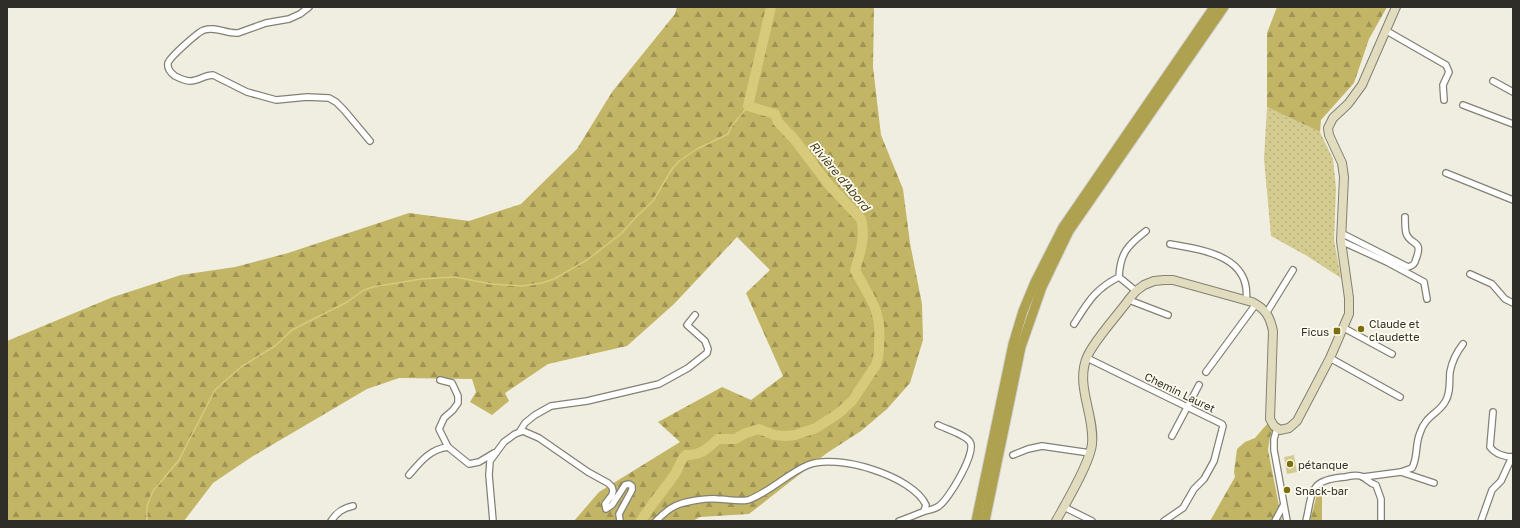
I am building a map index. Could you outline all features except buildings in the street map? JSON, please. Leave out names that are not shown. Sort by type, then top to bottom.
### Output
[{"type":"highway","points":[[976,521],[1013,344],[1023,311],[1035,282],[1064,227],[1214,7]]},
{"type":"highway","points":[[985,521],[1021,347],[1039,294],[1055,259],[1069,231],[1224,7]]},
{"type":"main road","points":[[1056,521],[1090,453],[1092,444],[1092,433],[1083,379],[1087,358],[1093,347],[1136,291],[1144,285],[1154,281],[1173,280],[1256,304],[1267,312],[1273,331],[1270,419],[1274,426],[1285,430],[1297,421],[1330,358],[1349,314],[1341,237],[1344,177],[1342,163],[1329,135],[1328,128],[1333,118],[1348,104],[1362,85],[1396,7]]},
{"type":"street","points":[[309,7],[300,14],[289,19],[266,22],[238,33],[211,29],[205,30],[192,39],[173,56],[168,63],[168,67],[173,74],[185,80],[195,80],[208,75],[213,75],[247,92],[276,100],[307,97],[329,98],[336,102],[344,110],[370,141]]},
{"type":"street","points":[[1385,30],[1446,65],[1449,72],[1443,85],[1444,100]]},
{"type":"street","points":[[1493,81],[1513,92]]},
{"type":"street","points":[[1463,105],[1513,124]]},
{"type":"street","points":[[1446,173],[1513,200]]},
{"type":"street","points":[[1341,237],[1408,267],[1414,264],[1419,247],[1407,235],[1405,217]]},
{"type":"street","points":[[1119,277],[1123,253],[1146,231]]},
{"type":"street","points":[[1341,237],[1424,282],[1427,299]]},
{"type":"street","points":[[1170,244],[1196,249],[1230,262],[1240,272],[1247,284],[1246,301]]},
{"type":"street","points":[[1267,312],[1293,270]]},
{"type":"street","points":[[1470,274],[1492,284],[1505,299],[1513,303]]},
{"type":"street","points":[[1119,277],[1136,291]]},
{"type":"street","points":[[1074,324],[1093,295],[1100,288],[1119,277]]},
{"type":"street","points":[[1129,300],[1168,315]]},
{"type":"street","points":[[1206,372],[1256,304]]},
{"type":"street","points":[[493,521],[489,468],[490,461],[504,442],[520,431],[525,423],[535,415],[551,406],[587,401],[659,384],[688,368],[707,353],[708,349],[705,341],[687,325],[695,315]]},
{"type":"street","points":[[1344,328],[1392,354]]},
{"type":"street","points":[[1306,521],[1313,491],[1319,482],[1329,478],[1363,477],[1401,472],[1412,468],[1415,463],[1416,446],[1422,426],[1427,419],[1446,402],[1449,393],[1452,363],[1455,354],[1463,344]]},
{"type":"street","name":"Chemin Lauret","points":[[1087,358],[1222,424],[1224,428],[1214,461],[1204,479],[1194,489],[1183,508],[1164,521]]},
{"type":"street","points":[[1330,358],[1400,397]]},
{"type":"street","points":[[440,380],[452,384],[458,396],[456,406],[444,418],[439,429],[448,447],[469,464],[479,462],[496,452]]},
{"type":"street","points":[[1172,436],[1199,385]]},
{"type":"street","points":[[1481,521],[1492,490],[1501,481],[1512,457],[1504,456],[1493,451],[1490,447],[1493,412]]},
{"type":"street","points":[[899,521],[938,507],[945,502],[972,451],[971,443],[967,438],[938,425]]},
{"type":"street","points":[[1277,428],[1274,440],[1274,450],[1283,506],[1287,521]]},
{"type":"street","points":[[520,431],[531,433],[588,472],[608,483],[612,487],[613,491],[612,495],[605,504],[606,509],[612,505],[625,485],[629,484],[632,486],[632,490],[619,514],[620,521]]},
{"type":"street","points":[[1013,455],[1028,449],[1042,446],[1090,453]]},
{"type":"street","points":[[409,475],[428,455],[436,450],[448,447]]},
{"type":"street","points":[[656,521],[670,509],[680,504],[707,499],[737,501],[752,498],[810,464],[823,462],[851,464],[873,469],[893,477],[911,487],[920,495],[926,505],[924,511]]},
{"type":"street","points":[[1401,472],[1434,483]]},
{"type":"street","points":[[1363,477],[1368,482],[1376,485],[1381,499],[1381,521]]},
{"type":"street","points":[[331,521],[338,512],[353,506]]},
{"type":"street","points":[[1275,521],[1283,506]]},
{"type":"street","points":[[1064,507],[1092,521]]},
{"type":"shaded area","points":[[1267,107],[1320,132],[1333,159],[1336,188],[1334,240],[1341,278],[1307,256],[1271,236],[1264,159]]},
{"type":"shaded area","name":"pétanque","points":[[1294,455],[1297,472],[1287,474],[1284,457]]},
{"type":"green space","points":[[677,7],[874,7],[873,67],[881,135],[903,189],[910,243],[922,304],[923,340],[910,383],[887,409],[861,431],[827,453],[749,514],[700,517],[693,521],[574,521],[599,492],[680,442],[658,422],[722,387],[751,400],[783,376],[746,293],[770,270],[737,237],[674,304],[627,346],[548,364],[505,393],[509,401],[492,415],[470,402],[476,392],[472,379],[399,378],[367,389],[253,456],[213,483],[184,521],[7,521],[7,341],[113,297],[181,275],[235,267],[288,253],[409,213],[469,221],[521,204],[577,149],[612,92],[675,14]]},
{"type":"green space","points":[[1277,7],[1387,7],[1369,39],[1354,83],[1321,120],[1320,132],[1267,107],[1267,33]]},
{"type":"green space","points":[[1267,424],[1273,429],[1268,450],[1282,521],[1210,521],[1235,477],[1234,472],[1237,449],[1245,442],[1255,438]]},
{"type":"green space","points":[[1322,485],[1322,521],[1310,521],[1317,494]]},
{"type":"waterway","name":"Rivière d'Abord","points":[[641,521],[675,474],[682,459],[686,455],[700,453],[718,439],[735,439],[746,433],[759,429],[774,435],[785,436],[795,435],[816,428],[839,413],[852,401],[878,360],[879,331],[876,312],[870,296],[855,270],[863,238],[861,219],[829,185],[795,140],[778,122],[775,114],[748,106],[771,7]]},
{"type":"waterway","points":[[147,521],[147,506],[153,491],[179,460],[215,390],[241,367],[275,346],[292,330],[347,302],[364,290],[373,287],[421,279],[455,277],[491,284],[523,286],[542,283],[554,279],[587,260],[622,233],[653,201],[672,169],[679,161],[697,149],[728,134],[731,127],[748,106]]},
{"type":"place","name":"Claude et claudette","points":[[1361,329]]},
{"type":"place","name":"Ficus","points":[[1337,331]]},
{"type":"place","name":"pétanque","points":[[1290,464]]},
{"type":"place","name":"Snack-bar","points":[[1287,490]]}]
